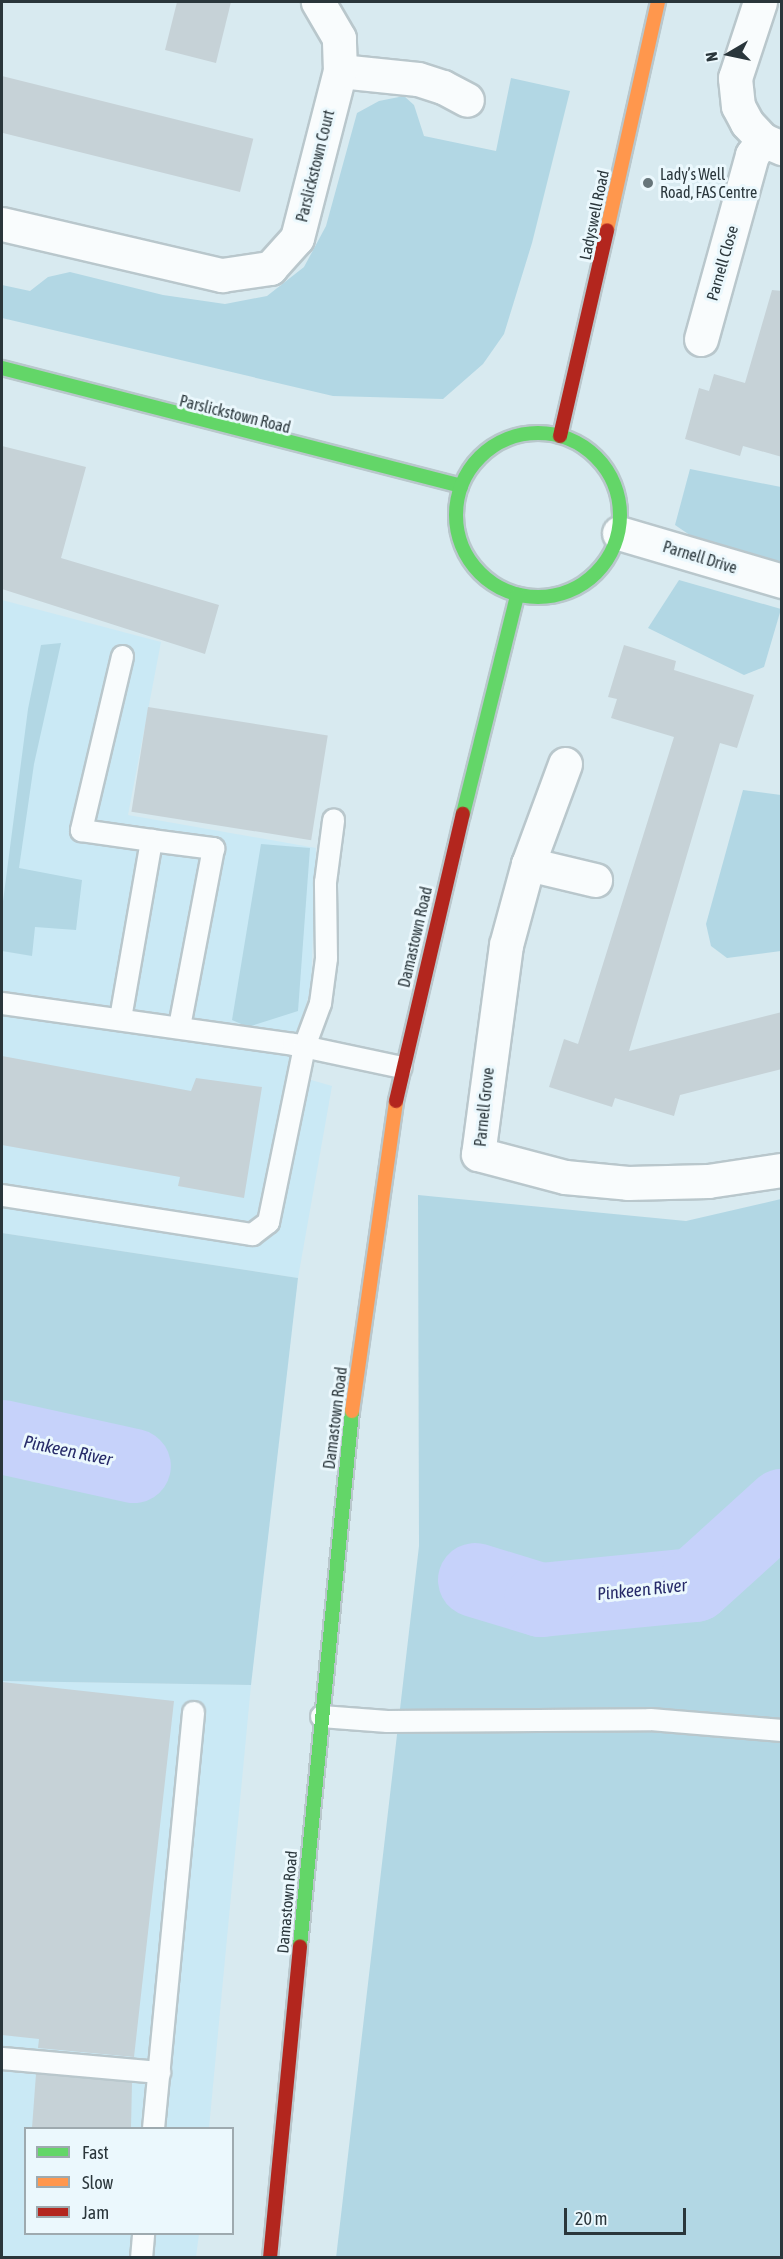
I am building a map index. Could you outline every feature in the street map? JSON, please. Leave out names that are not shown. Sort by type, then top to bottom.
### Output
[{"type":"street","name":"Parslickstown Court","points":[[2,224],[222,275],[270,268],[297,238],[340,71],[339,38],[318,2]]},
{"type":"street","name":"Ladyswell Road","points":[[561,436],[658,2]]},
{"type":"street","points":[[760,2],[735,78],[738,106],[747,123],[772,144]]},
{"type":"street","points":[[340,71],[418,79],[444,87],[467,100]]},
{"type":"street","name":"Parnell Close","points":[[701,339],[752,155],[772,144]]},
{"type":"street","name":"Parslickstown Road","points":[[2,369],[461,486]]},
{"type":"street","points":[[531,433],[561,436],[588,450],[609,473],[620,502],[619,533],[605,564],[581,586],[550,597],[516,595],[486,580],[465,553],[456,520],[461,486],[477,460],[501,441],[531,433]]},
{"type":"street","name":"Parnell Drive","points":[[619,533],[782,581]]},
{"type":"street","name":"Damastown Road","points":[[270,2258],[351,1416],[401,1067],[516,595]]},
{"type":"street","name":"Parnell Grove","points":[[565,765],[528,864],[506,945],[478,1154],[565,1178],[628,1183],[708,1181],[782,1170]]},
{"type":"street","points":[[528,864],[595,880]]},
{"type":"lane","points":[[122,656],[81,830],[213,848],[179,1027]]},
{"type":"lane","points":[[2,1195],[252,1234],[268,1222],[304,1046],[320,1003],[326,958],[325,882],[333,820]]},
{"type":"lane","points":[[120,1018],[151,840]]},
{"type":"lane","points":[[2,1003],[304,1046],[401,1067]]},
{"type":"lane","points":[[153,2127],[193,1712]]},
{"type":"lane","points":[[321,1716],[387,1721],[650,1719],[782,1730]]},
{"type":"lane","points":[[2,2058],[159,2072]]},
{"type":"lane","points":[[141,2258],[143,2235]]},
{"type":"shaded area","points":[[511,78],[570,91],[532,243],[504,334],[483,364],[443,399],[333,396],[2,318],[2,285],[30,291],[48,277],[70,272],[163,295],[225,304],[267,296],[304,267],[326,226],[357,113],[379,101],[404,96],[414,105],[424,136],[496,151]]},
{"type":"shaded area","points":[[690,469],[781,487],[781,568],[703,544],[675,525]]},
{"type":"shaded area","points":[[679,580],[781,609],[764,667],[744,675],[648,628]]},
{"type":"shaded area","points":[[2,600],[161,642],[128,815],[316,848],[311,987],[287,1073],[332,1086],[298,1278],[2,1233]]},
{"type":"shaded area","points":[[61,643],[34,764],[19,868],[82,880],[76,930],[35,927],[32,956],[2,951],[2,909],[28,709],[41,645]]},
{"type":"shaded area","points":[[743,790],[781,795],[781,951],[727,958],[711,946],[706,924]]},
{"type":"shaded area","points":[[261,844],[310,848],[298,1011],[248,1027],[232,1020]]},
{"type":"shaded area","points":[[418,1195],[686,1221],[781,1199],[781,2257],[336,2258],[419,1546]]},
{"type":"shaded area","points":[[2,1233],[298,1278],[251,1685],[2,1681]]},
{"type":"shaded area","points":[[2,1681],[251,1685],[209,2127],[24,2127],[24,2235],[199,2235],[196,2257],[2,2258]]},
{"type":"building","points":[[177,2],[231,2],[216,63],[165,50]]},
{"type":"building","points":[[2,76],[253,139],[240,192],[2,133]]},
{"type":"building","points":[[772,290],[782,291],[782,457],[743,446],[740,456],[685,439],[699,388],[709,391],[714,374],[745,383]]},
{"type":"building","points":[[2,446],[86,467],[61,558],[219,605],[205,654],[2,589]]},
{"type":"building","points":[[624,645],[676,661],[674,670],[754,695],[737,748],[720,743],[629,1051],[782,1012],[782,1069],[680,1095],[674,1116],[615,1098],[612,1107],[549,1087],[564,1039],[578,1044],[674,737],[611,718],[617,699],[608,697]]},
{"type":"building","points":[[148,707],[328,735],[311,840],[131,812]]},
{"type":"building","points":[[2,1056],[191,1091],[196,1078],[262,1087],[244,1198],[178,1186],[180,1177],[2,1145]]},
{"type":"building","points":[[2,1682],[174,1701],[134,2057],[38,2048],[39,2039],[2,2035]]},
{"type":"building","points":[[36,2074],[132,2082],[131,2127],[32,2127]]},
{"type":"waterway","name":"Pinkeen River","points":[[2,1437],[134,1466]]},
{"type":"waterway","name":"Pinkeen River","points":[[475,1580],[541,1600],[695,1585],[782,1506]]},
{"type":"traffic: fast","points":[[2,368],[461,486]]},
{"type":"traffic: fast","points":[[538,433],[569,440],[596,457],[613,484],[620,515],[613,546],[596,573],[569,590],[538,597],[507,590],[480,573],[463,546],[456,515],[463,484],[480,457],[507,440],[538,433]]},
{"type":"traffic: fast","points":[[463,814],[517,595]]},
{"type":"traffic: fast","points":[[300,1946],[352,1411]]},
{"type":"traffic: slow","points":[[607,230],[658,2]]},
{"type":"traffic: slow","points":[[352,1411],[396,1101]]},
{"type":"traffic: jam","points":[[560,436],[607,230]]},
{"type":"traffic: jam","points":[[396,1101],[463,814]]},
{"type":"traffic: jam","points":[[270,2258],[300,1946]]},
{"type":"place","name":"Lady’s Well Road, FAS Centre","points":[[648,183]]}]
